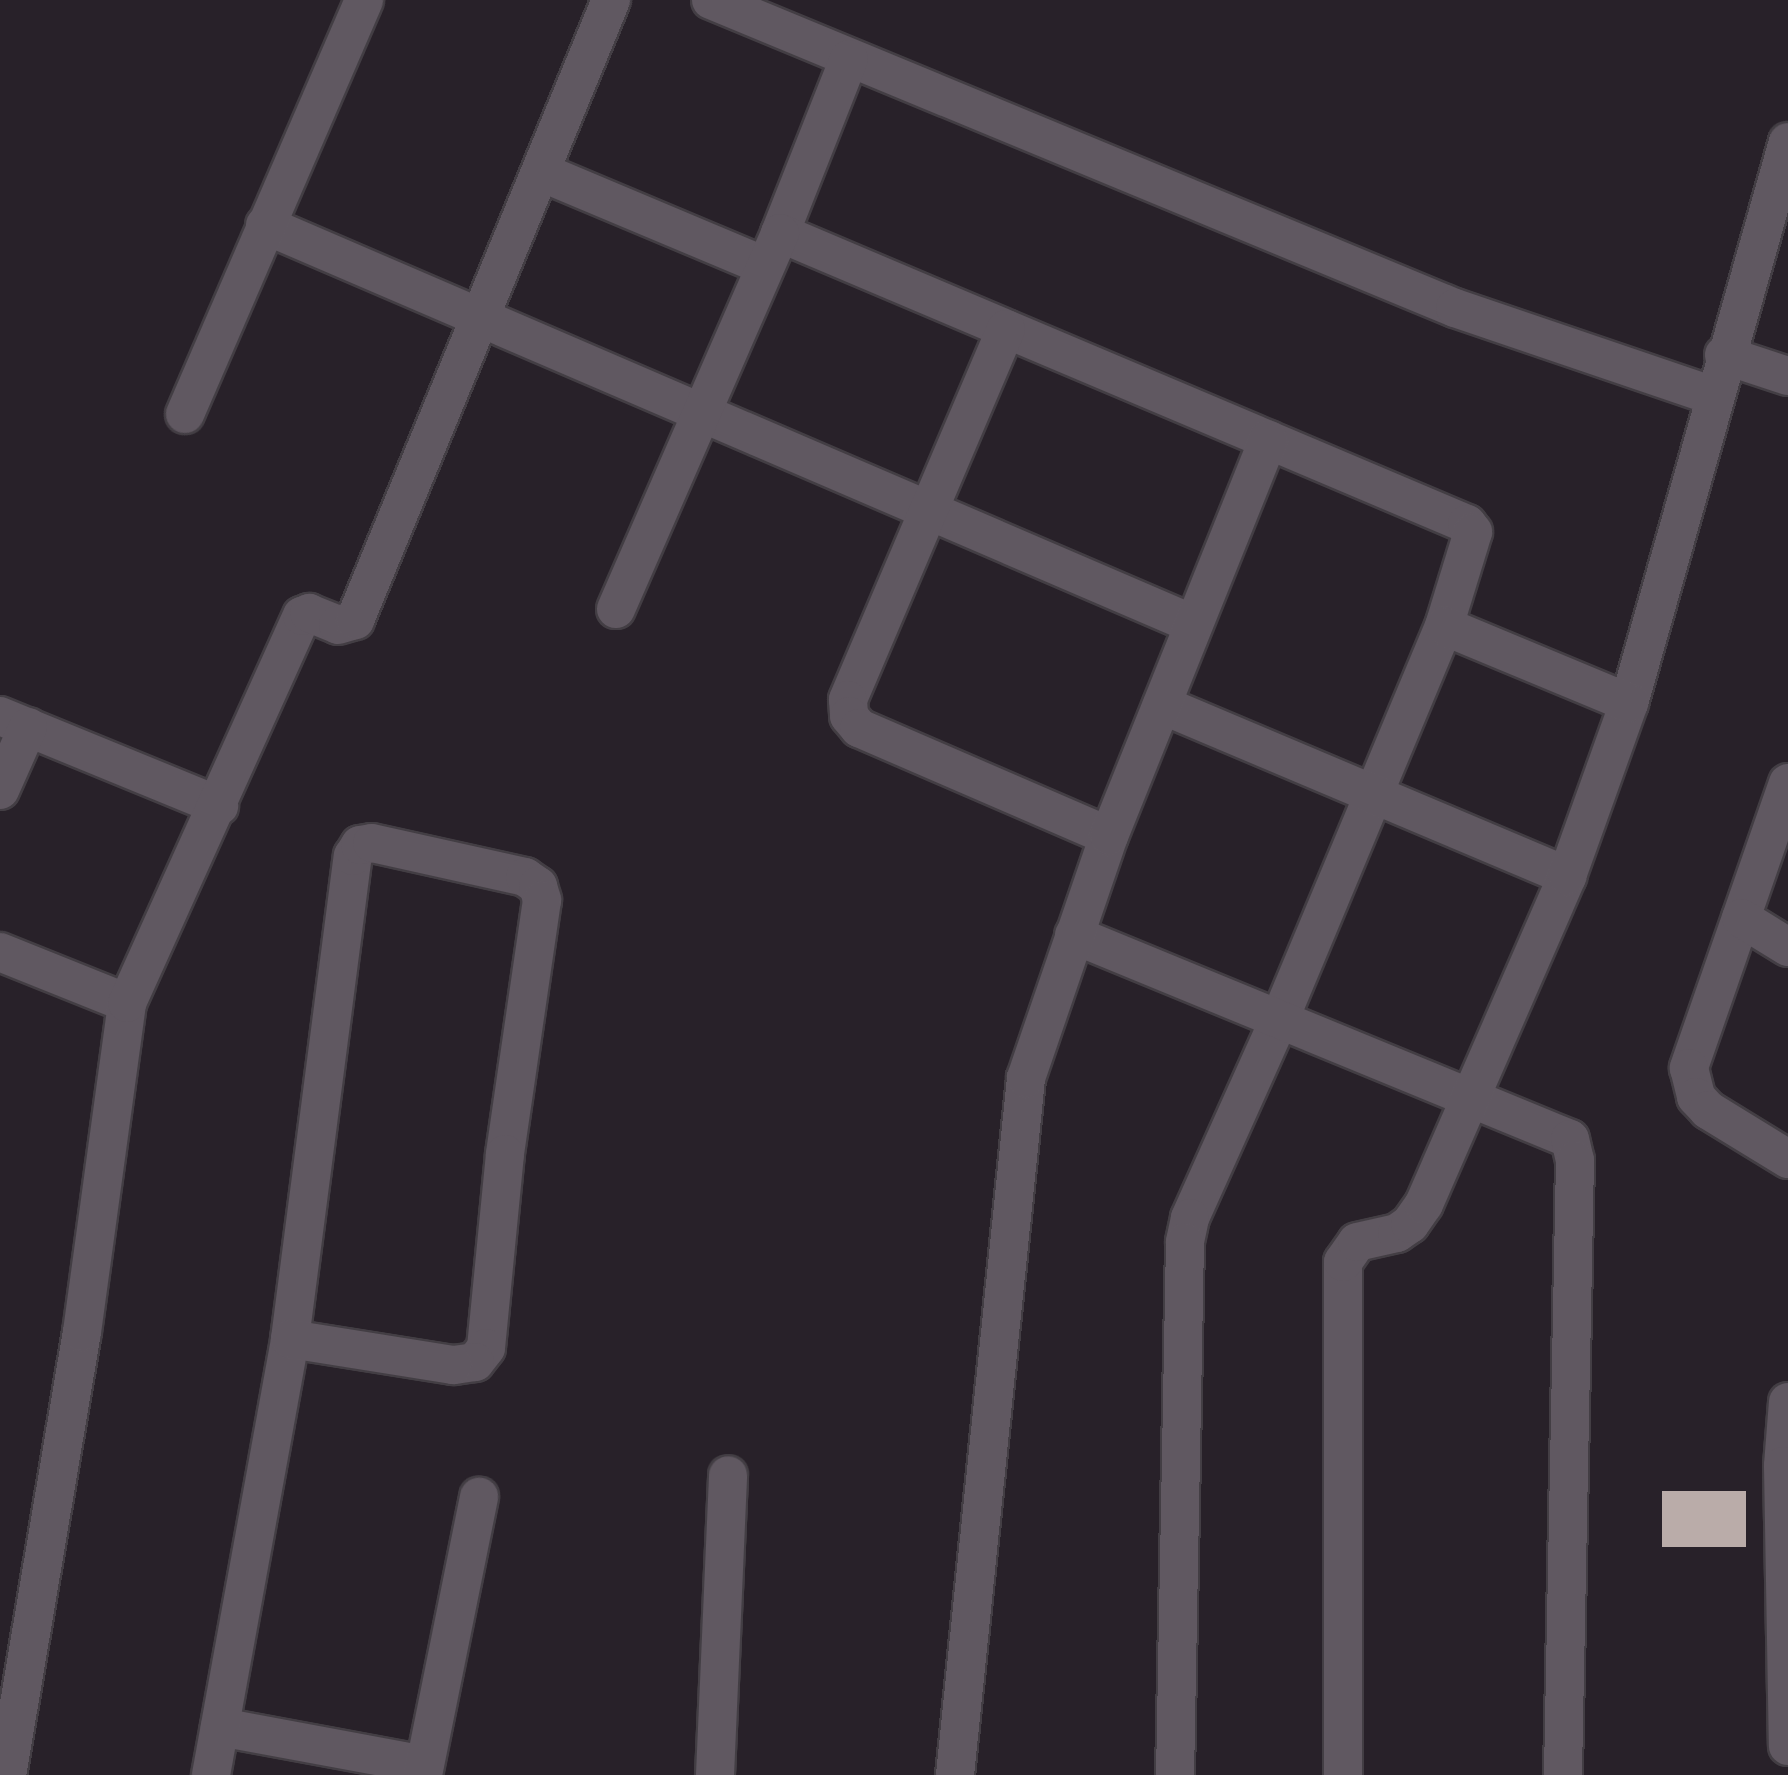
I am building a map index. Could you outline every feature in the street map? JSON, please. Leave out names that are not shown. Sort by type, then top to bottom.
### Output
[{"type":"street","points":[[185,414],[364,0]]},
{"type":"street","points":[[7,1775],[82,1332],[127,1003],[219,806],[302,616],[309,613],[338,625],[355,620],[611,0]]},
{"type":"street","points":[[711,0],[1455,308],[1714,396]]},
{"type":"street","points":[[616,609],[772,249],[849,59]]},
{"type":"street","points":[[1343,1775],[1343,1262],[1357,1242],[1397,1233],[1410,1224],[1474,1096],[1567,876],[1629,703],[1724,355],[1788,142]]},
{"type":"street","points":[[541,172],[1006,329],[1467,524],[1474,532],[1473,543],[1444,626],[1278,1022],[1198,1194],[1185,1242],[1175,1775]]},
{"type":"street","points":[[265,226],[1193,624]]},
{"type":"street","points":[[1006,329],[926,509],[848,700],[849,716],[859,728],[1109,835]]},
{"type":"street","points":[[1724,355],[1788,376]]},
{"type":"street","points":[[955,1775],[1021,1104],[1033,1052],[1109,835],[1268,440]]},
{"type":"street","points":[[1444,626],[1629,703]]},
{"type":"street","points":[[1162,705],[1567,876]]},
{"type":"street","points":[[0,790],[14,722],[219,806]]},
{"type":"street","points":[[1788,783],[1689,1068],[1691,1083],[1708,1110],[1788,1159]]},
{"type":"street","points":[[211,1775],[290,1339],[353,856],[360,845],[372,843],[525,877],[538,886],[542,900],[506,1154],[486,1349],[475,1362],[453,1365],[290,1339]]},
{"type":"street","points":[[1741,918],[1788,947]]},
{"type":"street","points":[[1074,934],[1278,1022],[1560,1131],[1574,1148],[1563,1775]]},
{"type":"street","points":[[0,952],[127,1003]]},
{"type":"street","points":[[1788,1402],[1783,1466],[1788,1746]]},
{"type":"street","points":[[715,1775],[729,1475]]},
{"type":"street","points":[[220,1727],[424,1770],[479,1497]]},
{"type":"building","points":[[1662,1491],[1746,1491],[1746,1547],[1662,1547]]}]
